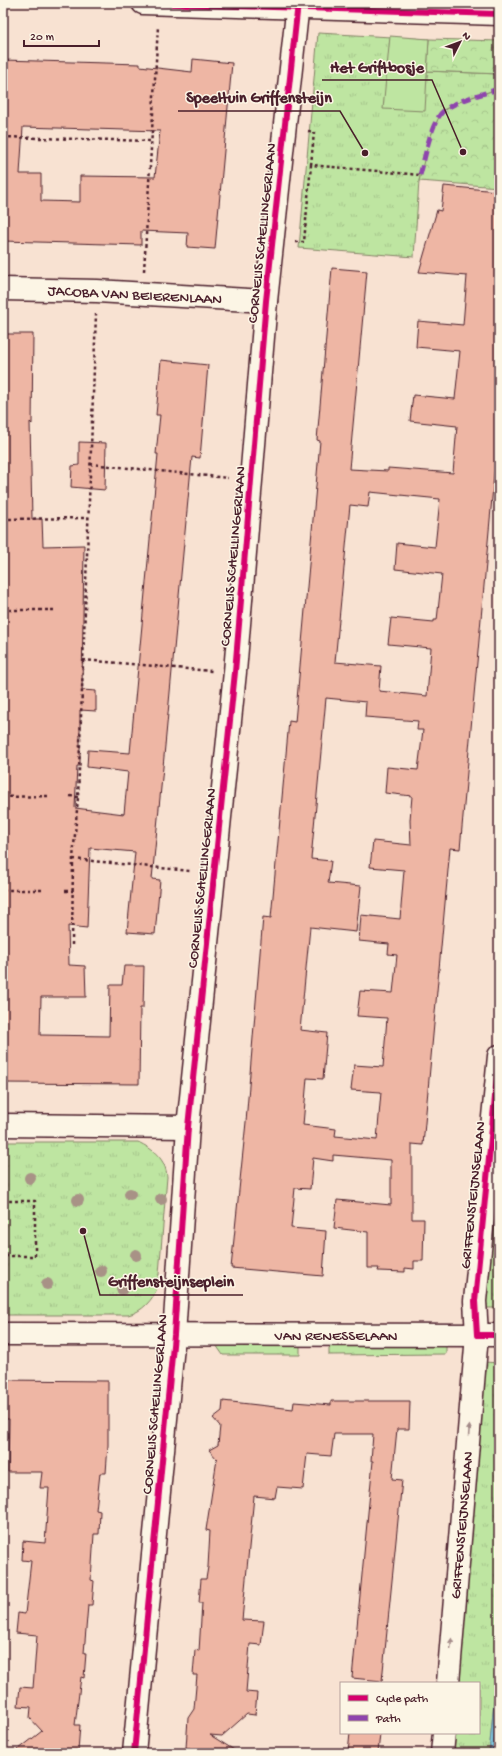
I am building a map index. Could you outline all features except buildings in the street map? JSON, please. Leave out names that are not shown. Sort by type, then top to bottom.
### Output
[{"type":"street","points":[[143,3],[298,5],[499,14]]},
{"type":"street","name":"CORNELIS SCHELLINGERLAAN","points":[[134,1753],[174,1335],[188,1128],[235,672],[266,301],[298,5]]},
{"type":"street","name":"JACOBA VAN BEIERENLAAN","points":[[3,289],[97,290],[266,301]]},
{"type":"street","name":"GRIFFENSTEIJNSELAAN","points":[[448,1682],[477,1335],[475,1301],[499,1056]]},
{"type":"street","points":[[3,1125],[188,1128]]},
{"type":"street","name":"VAN RENESSELAAN","points":[[3,1334],[499,1335]]},
{"type":"street","points":[[442,1753],[444,1734]]},
{"type":"path","points":[[143,294],[159,3]]},
{"type":"path","points":[[3,137],[151,141]]},
{"type":"path","points":[[272,240],[304,242],[311,165],[420,175]]},
{"type":"path","points":[[72,945],[73,859],[78,797],[97,290]]},
{"type":"path","points":[[90,464],[252,481]]},
{"type":"path","points":[[3,519],[88,518]]},
{"type":"path","points":[[3,610],[56,610]]},
{"type":"path","points":[[83,660],[235,672]]},
{"type":"path","points":[[3,797],[49,796]]},
{"type":"path","points":[[70,796],[78,797]]},
{"type":"path","points":[[73,859],[214,872]]},
{"type":"path","points":[[3,890],[45,890]]},
{"type":"path","points":[[65,891],[73,891]]},
{"type":"path","points":[[3,1201],[35,1201],[35,1256],[3,1256]]},
{"type":"green space","points":[[318,33],[429,39],[427,71],[499,74],[499,89],[475,96],[445,109],[433,129],[419,181],[414,257],[299,248]]},
{"type":"green space","points":[[390,36],[429,39],[425,111],[383,109]]},
{"type":"green space","points":[[429,39],[499,41],[499,74],[427,71]]},
{"type":"green space","points":[[499,89],[499,187],[419,181],[429,142],[441,114],[446,109],[459,102]]},
{"type":"green space","points":[[3,1142],[138,1142],[158,1155],[164,1165],[167,1177],[158,1286],[150,1301],[146,1305],[138,1311],[128,1315],[3,1315]]},
{"type":"green space","points":[[499,1142],[499,1308],[485,1308]]},
{"type":"green space","points":[[441,1344],[446,1345],[446,1354],[329,1355],[329,1348],[331,1346],[424,1346]]},
{"type":"green space","points":[[216,1345],[297,1345],[300,1347],[300,1355],[223,1355]]},
{"type":"green space","points":[[484,1362],[499,1363],[499,1652],[489,1753],[451,1753],[453,1734],[480,1734],[480,1682],[457,1682]]},
{"type":"water","points":[[499,1652],[499,1753],[489,1753]]},
{"type":"marked path","points":[[420,175],[432,130],[441,114],[446,109],[458,102],[499,89]]},
{"type":"cycle path","points":[[143,3],[499,14]]},
{"type":"cycle path","points":[[134,1753],[174,1335],[188,1127],[235,672],[266,301],[298,3]]},
{"type":"cycle path","points":[[499,1056],[475,1301],[477,1335],[499,1335]]},
{"type":"place","name":"Het Griftbosje","points":[[463,152]]},
{"type":"place","name":"Speeltuin Griffensteijn","points":[[365,153]]},
{"type":"place","name":"Griffensteijnseplein","points":[[83,1231]]}]
